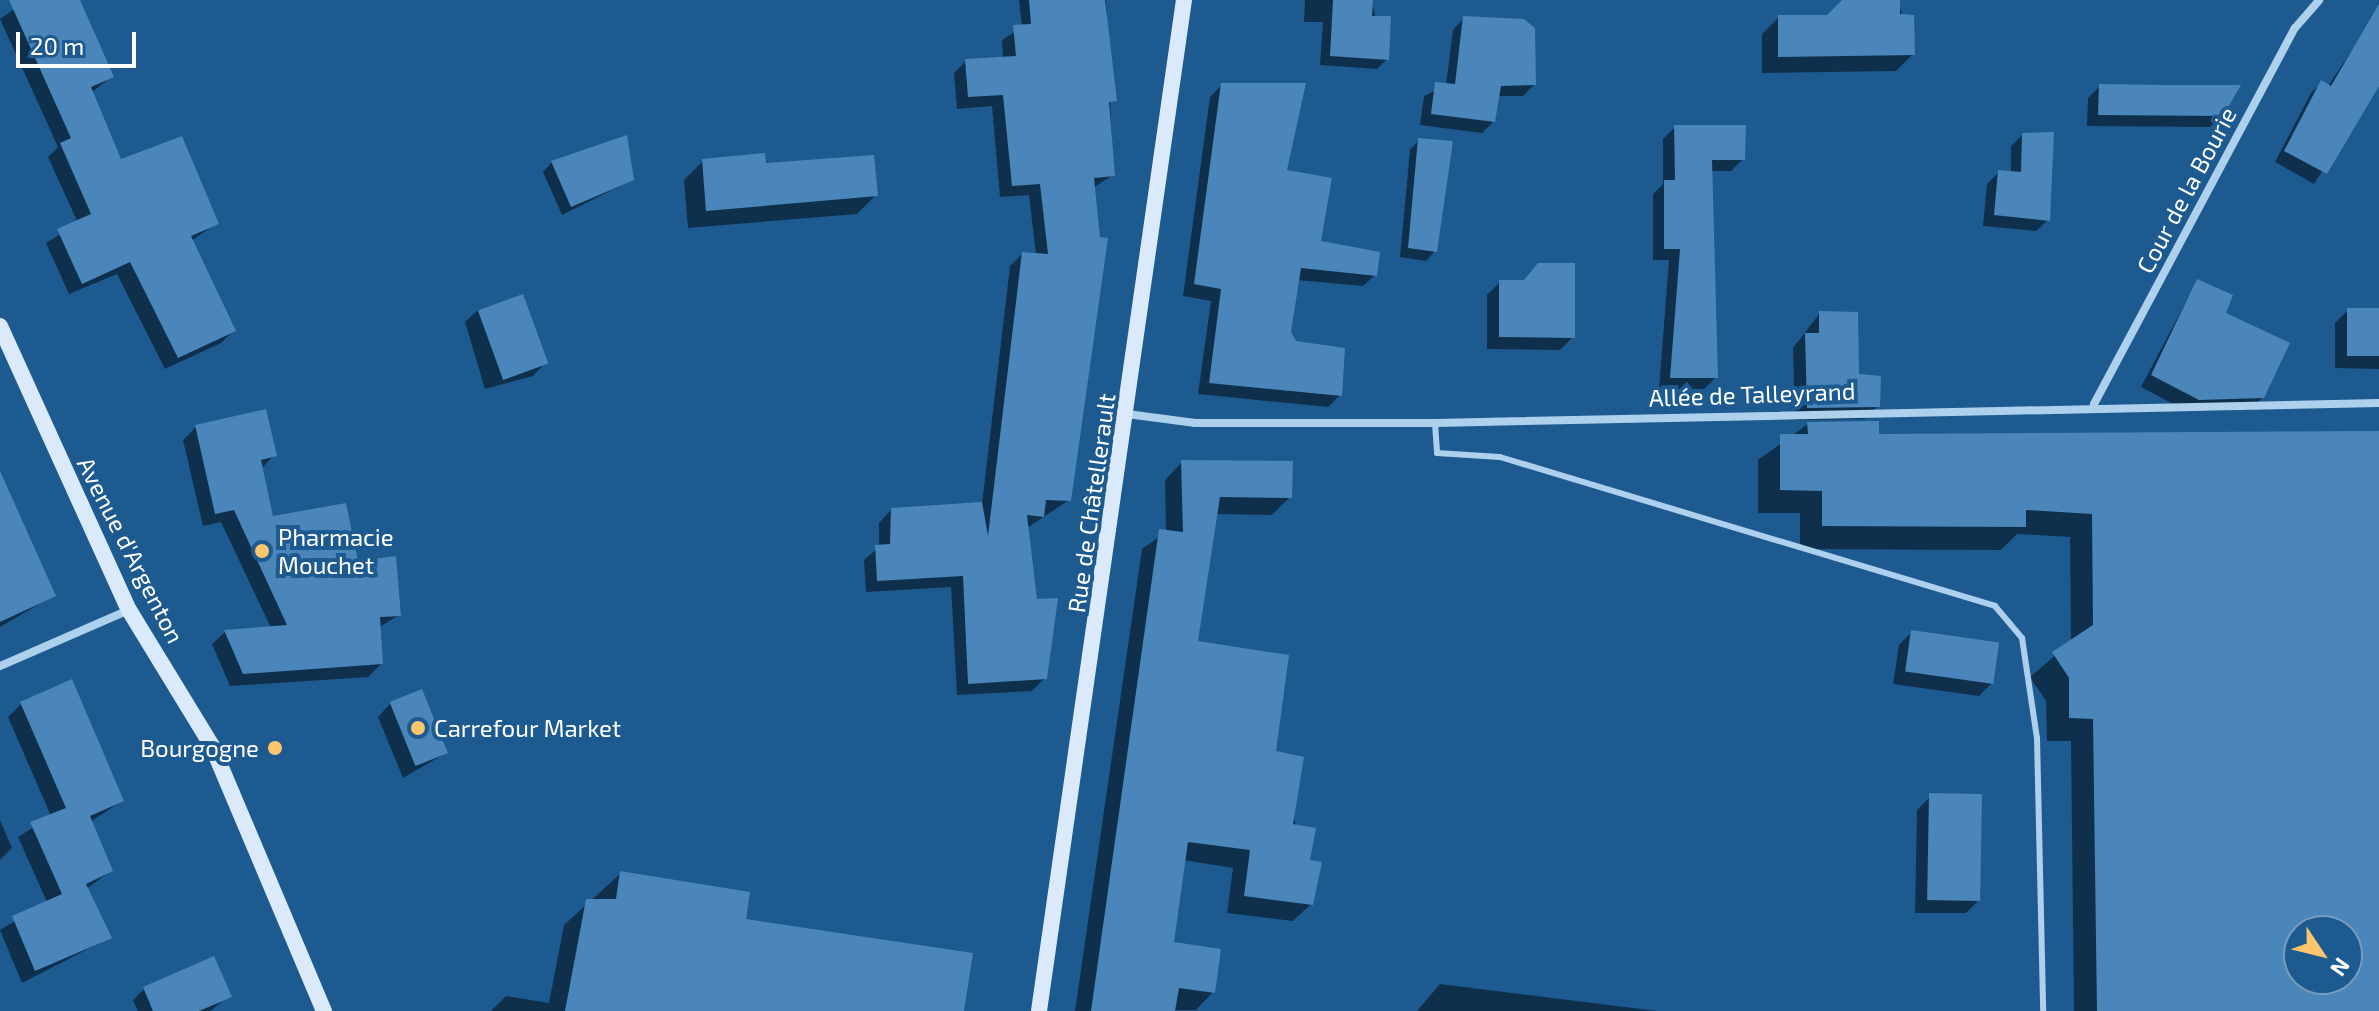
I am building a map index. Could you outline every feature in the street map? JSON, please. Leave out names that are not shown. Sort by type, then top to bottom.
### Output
[{"type":"main road","name":"Rue de Châtellerault","points":[[1039,1011],[1184,0]]},
{"type":"main road","name":"Avenue d'Argenton","points":[[0,326],[129,610],[212,746],[324,1011]]},
{"type":"street","name":"Cour de la Bourie","points":[[2094,404],[2295,28],[2319,0]]},
{"type":"street","name":"Allée de Talleyrand","points":[[1127,414],[1195,423],[1435,423],[2094,404],[2379,403]]},
{"type":"street","points":[[0,666],[129,610]]},
{"type":"lane","points":[[1435,423],[1437,453],[1500,457],[1995,606],[2022,638],[2037,738],[2043,1011]]},
{"type":"building","points":[[9,0],[80,0],[114,77],[91,87],[121,159],[182,136],[219,224],[191,236],[236,331],[178,358],[130,262],[82,284],[57,229],[91,214],[60,143],[71,138]]},
{"type":"building","points":[[1029,0],[1105,0],[1117,101],[1109,102],[1115,176],[1094,178],[1100,237],[1108,238],[1071,501],[1046,500],[1044,517],[1027,515],[1037,599],[1058,598],[1047,679],[968,684],[963,576],[877,581],[875,545],[890,544],[891,508],[982,502],[988,536],[1022,252],[1048,254],[1040,184],[1012,186],[1003,95],[968,97],[965,59],[1016,56],[1013,25],[1031,24]]},
{"type":"building","points":[[1333,0],[1373,0],[1372,16],[1391,16],[1389,60],[1330,56]]},
{"type":"building","points":[[1842,0],[1900,0],[1900,14],[1914,15],[1915,55],[1778,57],[1778,15],[1827,15]]},
{"type":"building","points":[[2379,4],[2379,86],[2327,174],[2284,151],[2321,80],[2331,86]]},
{"type":"building","points":[[1463,16],[1524,19],[1535,28],[1536,85],[1501,86],[1495,122],[1431,114],[1435,82],[1455,84]]},
{"type":"building","points":[[1221,83],[1306,83],[1287,170],[1332,178],[1321,241],[1380,252],[1377,276],[1301,268],[1291,332],[1296,341],[1345,348],[1342,396],[1209,383],[1221,289],[1194,284]]},
{"type":"building","points":[[2099,84],[2241,85],[2223,116],[2098,115]]},
{"type":"building","points":[[1674,125],[1746,125],[1745,160],[1712,160],[1718,378],[1670,378],[1680,249],[1664,249],[1664,180],[1675,180]]},
{"type":"building","points":[[2054,132],[2050,221],[1994,215],[1998,170],[2021,172],[2022,133]]},
{"type":"building","points":[[627,135],[634,180],[571,207],[551,161]]},
{"type":"building","points":[[1418,138],[1453,141],[1437,252],[1408,248]]},
{"type":"building","points":[[765,153],[766,163],[874,155],[878,196],[706,211],[702,159]]},
{"type":"building","points":[[1538,263],[1575,263],[1575,338],[1499,337],[1499,280],[1524,280]]},
{"type":"building","points":[[2197,279],[2233,295],[2226,313],[2290,343],[2264,398],[2199,400],[2151,375]]},
{"type":"building","points":[[523,294],[548,364],[503,380],[478,310]]},
{"type":"building","points":[[2347,308],[2379,308],[2379,356],[2347,356]]},
{"type":"building","points":[[1819,311],[1858,312],[1859,374],[1881,376],[1880,407],[1807,408],[1805,333],[1819,333]]},
{"type":"building","points":[[266,409],[277,456],[261,460],[273,516],[346,503],[358,561],[396,556],[401,616],[380,617],[383,664],[243,674],[224,630],[287,625],[234,510],[215,514],[195,425]]},
{"type":"building","points":[[1879,421],[1879,434],[2379,431],[2379,1011],[2097,1011],[2093,719],[2069,718],[2069,678],[2052,652],[2093,625],[2092,514],[2026,510],[2026,527],[1822,526],[1822,491],[1780,490],[1780,434],[1808,434],[1807,422]]},
{"type":"building","points":[[1181,460],[1293,461],[1292,498],[1220,497],[1198,641],[1289,655],[1276,751],[1304,757],[1293,824],[1316,828],[1310,860],[1322,862],[1313,905],[1244,896],[1250,850],[1188,842],[1174,942],[1221,949],[1215,993],[1179,988],[1175,1011],[1091,1011],[1159,529],[1183,532]]},
{"type":"building","points":[[0,471],[56,596],[0,622]]},
{"type":"building","points":[[1911,630],[1999,642],[1993,684],[1905,672]]},
{"type":"building","points":[[72,679],[124,801],[90,816],[113,871],[86,884],[112,938],[35,971],[12,916],[62,894],[30,822],[66,808],[20,702]]},
{"type":"building","points":[[422,689],[448,753],[415,766],[390,702]]},
{"type":"building","points":[[1929,793],[1982,794],[1980,901],[1927,900]]},
{"type":"building","points":[[620,871],[750,892],[746,919],[973,953],[964,1011],[565,1011],[586,899],[616,899]]},
{"type":"building","points":[[214,956],[232,997],[199,1011],[153,1011],[143,987]]},
{"type":"place","name":"Pharmacie Mouchet","points":[[262,551]]},
{"type":"place","name":"Carrefour Market","points":[[418,728]]},
{"type":"place","name":"Bourgogne","points":[[275,748]]}]
